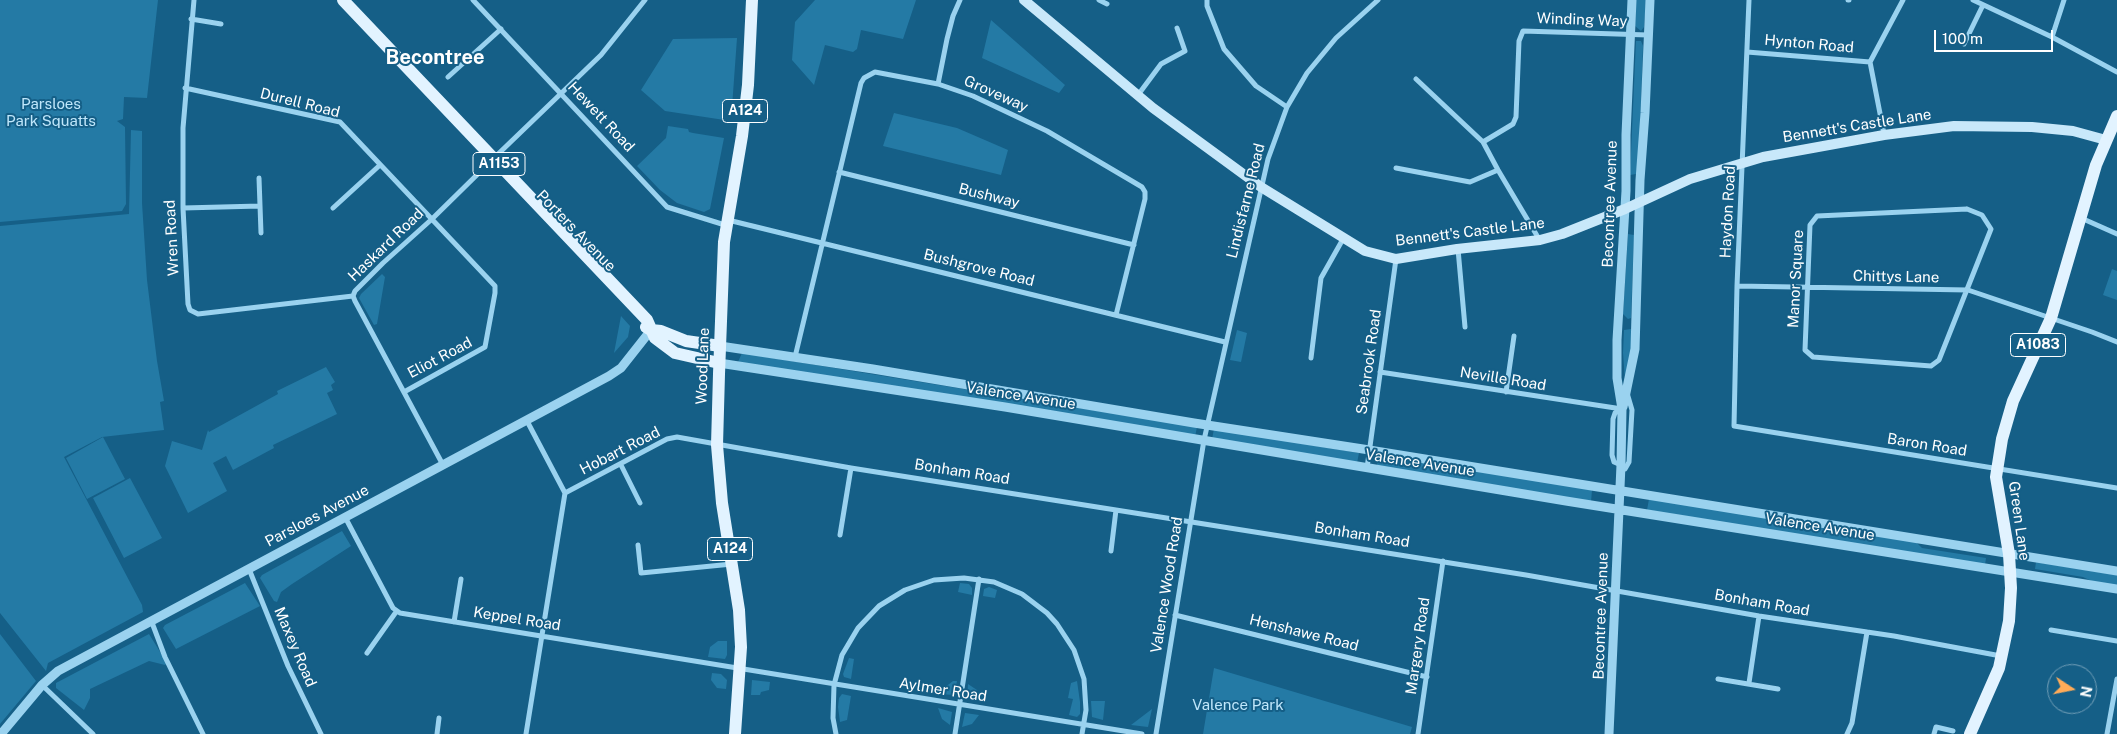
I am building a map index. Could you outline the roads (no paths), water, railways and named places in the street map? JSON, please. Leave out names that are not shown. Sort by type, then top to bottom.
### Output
[{"type":"main road","name":"Porters Avenue","points":[[334,0],[647,320],[655,338],[675,353],[719,363]]},
{"type":"main road","name":"Porters Avenue","points":[[343,0],[491,161]]},
{"type":"main road","name":"Wood Lane","points":[[735,734],[741,647],[739,610],[722,503],[717,445],[719,363],[727,223],[736,178],[748,85],[752,0]]},
{"type":"main road","name":"Bennett's Castle Lane","points":[[1024,0],[1138,95],[1261,188],[1365,251],[1396,259],[1458,249],[1540,240],[1562,234],[1625,209],[1690,179],[1763,157],[1884,134],[1954,126],[2032,127],[2058,129],[2106,140]]},
{"type":"main road","name":"Green Lane","points":[[1970,734],[2002,656],[2009,621],[2009,554],[1997,484],[1997,469],[2002,439],[2013,401],[2051,318],[2106,140],[2117,116]]},
{"type":"main road","points":[[651,330],[661,331],[686,341],[720,346]]},
{"type":"street","name":"Wren Road","points":[[194,0],[185,88],[183,208],[188,304],[190,310],[198,314],[354,296]]},
{"type":"street","name":"Hewett Road","points":[[473,0],[667,206],[702,219],[727,223]]},
{"type":"street","name":"Haskard Road","points":[[443,465],[354,301],[355,291],[601,55],[645,0]]},
{"type":"street","points":[[938,84],[953,16],[960,0]]},
{"type":"street","points":[[1099,0],[1107,4]]},
{"type":"street","points":[[1207,0],[1207,6],[1224,49],[1256,86],[1287,107]]},
{"type":"street","name":"Lindisfarne Road","points":[[1204,440],[1261,188],[1277,131],[1287,107],[1307,72],[1336,38],[1378,0]]},
{"type":"street","name":"Becontree Avenue","points":[[1608,734],[1621,467],[1622,409],[1617,378],[1618,324],[1625,209],[1632,0]]},
{"type":"street","name":"Becontree Avenue","points":[[1622,409],[1635,349],[1639,202],[1650,0]]},
{"type":"street","name":"Haydon Road","points":[[1734,426],[1737,286],[1749,0]]},
{"type":"street","points":[[1884,134],[1870,62],[1903,0]]},
{"type":"street","points":[[1973,0],[2052,37],[2117,72]]},
{"type":"street","points":[[2052,37],[2064,0]]},
{"type":"street","points":[[1964,44],[1984,5]]},
{"type":"street","points":[[191,20],[221,24]]},
{"type":"street","points":[[1138,95],[1161,64],[1186,51],[1177,28]]},
{"type":"street","points":[[448,77],[500,29]]},
{"type":"street","name":"Winding Way","points":[[1483,142],[1513,124],[1516,117],[1519,41],[1523,31],[1648,35]]},
{"type":"street","name":"Hynton Road","points":[[1747,52],[1870,62]]},
{"type":"street","name":"Groveway","points":[[795,357],[821,242],[861,83],[864,78],[876,72],[938,84],[973,96],[1047,131],[1142,186],[1145,192],[1145,199],[1116,315]]},
{"type":"street","points":[[1416,79],[1483,142],[1540,240]]},
{"type":"street","name":"Durell Road","points":[[185,88],[340,122],[432,219]]},
{"type":"street","points":[[333,208],[380,165]]},
{"type":"street","points":[[1396,168],[1470,182],[1498,170]]},
{"type":"street","name":"Bushway","points":[[839,172],[1134,245]]},
{"type":"street","points":[[259,178],[261,233]]},
{"type":"street","points":[[183,208],[260,206]]},
{"type":"street","name":"Manor Square","points":[[1968,209],[1982,215],[1991,229],[1968,290],[1939,360],[1930,366],[1813,357],[1804,350],[1810,225],[1817,216],[1968,209]]},
{"type":"street","points":[[2081,218],[2117,234]]},
{"type":"street","name":"Eliot Road","points":[[404,392],[485,347],[495,294],[495,286],[432,219]]},
{"type":"street","name":"Bushgrove Road","points":[[727,223],[821,242],[1225,342]]},
{"type":"street","points":[[1311,358],[1320,278],[1343,239]]},
{"type":"street","points":[[1458,249],[1465,326]]},
{"type":"street","name":"Seabrook Road","points":[[1367,468],[1396,259]]},
{"type":"street","name":"Chittys Lane","points":[[1737,286],[1968,290],[2117,342]]},
{"type":"street","points":[[1618,324],[1636,323]]},
{"type":"street","name":"Parsloes Avenue","points":[[1,734],[42,685],[51,676],[69,664],[609,376],[620,368],[651,330]]},
{"type":"street","points":[[1506,392],[1514,336]]},
{"type":"street","name":"Valence Avenue","points":[[720,346],[2117,571]]},
{"type":"street","name":"Valence Avenue","points":[[719,363],[802,374],[1367,468],[2117,589]]},
{"type":"street","name":"Neville Road","points":[[1380,372],[1622,409]]},
{"type":"street","name":"Becontree Avenue","points":[[1621,467],[1625,469],[1630,462],[1632,410],[1627,392]]},
{"type":"street","points":[[526,734],[565,493],[527,421]]},
{"type":"street","name":"Baron Road","points":[[1734,426],[2117,488]]},
{"type":"street","name":"Hobart Road","points":[[565,493],[667,439],[677,437],[717,445]]},
{"type":"street","name":"Valence Wood Road","points":[[1156,734],[1204,440]]},
{"type":"street","name":"Bonham Road","points":[[717,445],[851,468],[1443,561],[2002,656]]},
{"type":"street","points":[[620,465],[640,502]]},
{"type":"street","points":[[840,535],[851,468]]},
{"type":"street","points":[[1111,551],[1116,510]]},
{"type":"street","points":[[344,517],[396,612],[367,653]]},
{"type":"street","points":[[638,545],[641,573],[732,564]]},
{"type":"street","name":"Margery Road","points":[[1418,734],[1443,561]]},
{"type":"street","name":"Maxey Road","points":[[248,568],[288,666],[321,734]]},
{"type":"street","points":[[836,734],[833,718],[834,684],[837,670],[849,641],[868,617],[885,602],[905,590],[934,580],[949,578],[979,579],[1001,585],[1022,594],[1041,608],[1057,624],[1074,650],[1084,679],[1086,702],[1082,734]]},
{"type":"street","points":[[454,622],[461,579]]},
{"type":"street","points":[[954,734],[979,579]]},
{"type":"street","name":"Keppel Road","points":[[396,612],[740,669]]},
{"type":"street","name":"Henshawe Road","points":[[1175,615],[1427,677]]},
{"type":"street","points":[[1749,683],[1759,616]]},
{"type":"street","points":[[151,620],[165,657],[203,734]]},
{"type":"street","points":[[2051,630],[2117,641]]},
{"type":"street","points":[[1848,734],[1852,723],[1867,632]]},
{"type":"street","name":"Aylmer Road","points":[[740,669],[1142,734]]},
{"type":"street","points":[[1718,679],[1778,688]]},
{"type":"street","points":[[2107,734],[2117,679]]},
{"type":"street","points":[[42,685],[93,734]]},
{"type":"street","points":[[437,734],[439,718]]},
{"type":"street","points":[[2110,722],[2117,723]]},
{"type":"street","points":[[1929,725],[1953,731]]},
{"type":"street","points":[[1934,734],[1936,727]]},
{"type":"district","name":"Becontree","points":[[435,58]]},
{"type":"park label","name":"Parsloes Park Squatts","points":[[51,112]]},
{"type":"park label","name":"Valence Park","points":[[1238,705]]}]
